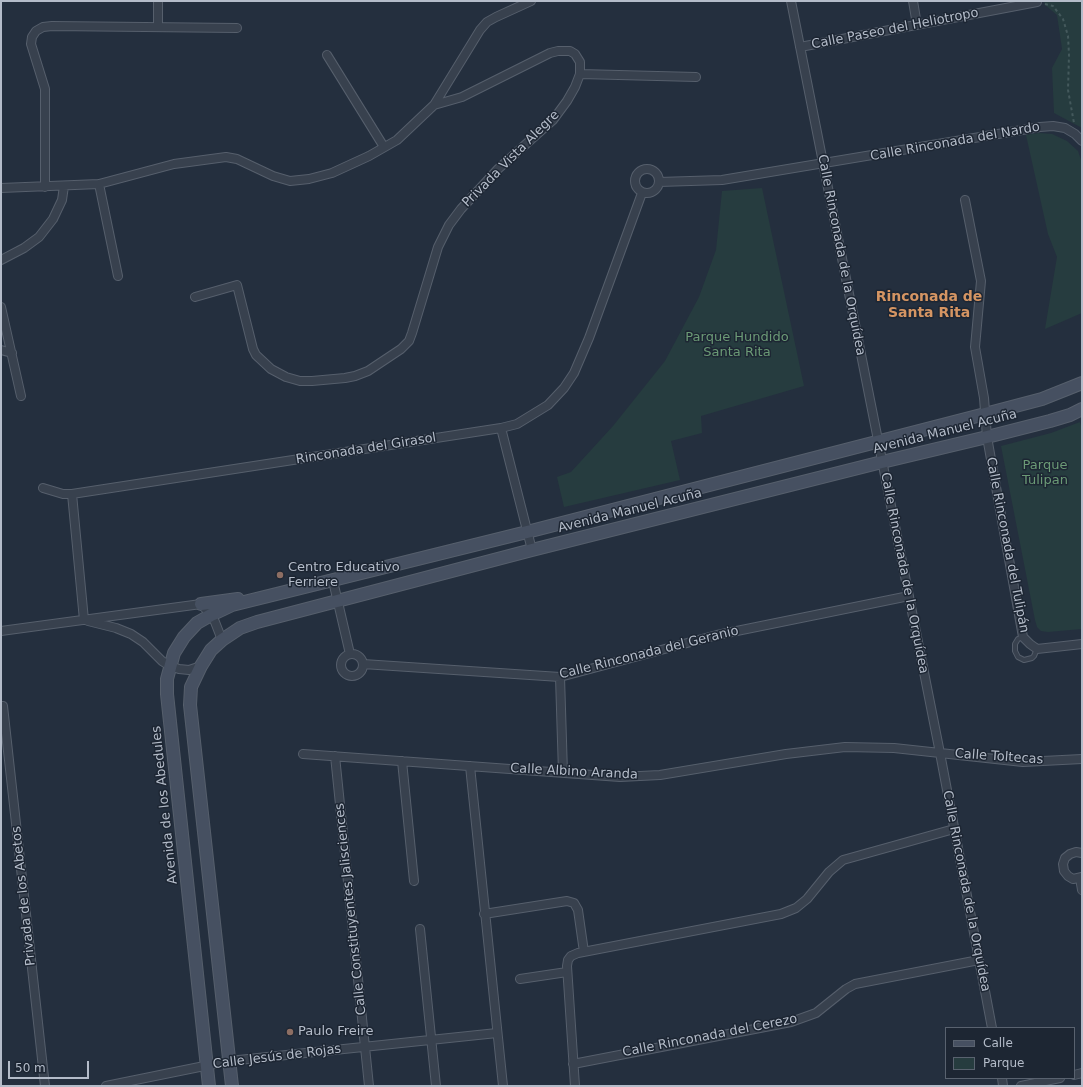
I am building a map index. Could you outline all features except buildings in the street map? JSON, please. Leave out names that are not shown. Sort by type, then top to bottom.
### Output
[{"type":"street","points":[[158,1],[158,27]]},
{"type":"street","points":[[1,188],[99,184],[174,164],[226,157],[237,159],[273,176],[290,181],[309,179],[332,173],[369,156],[397,140],[434,105],[480,30],[487,22],[496,16],[531,1]]},
{"type":"street","name":"Calle Rinconada de la Orquídea","points":[[791,1],[940,753],[992,1027]]},
{"type":"street","points":[[913,1],[918,25]]},
{"type":"street","name":"Calle Paseo del Heliotropo","points":[[800,47],[1037,2]]},
{"type":"street","points":[[45,187],[45,89],[31,44],[32,37],[36,31],[43,27],[52,26],[237,28]]},
{"type":"street","points":[[434,105],[462,97],[558,51],[570,51],[575,54],[580,62],[580,74],[696,77]]},
{"type":"street","points":[[327,55],[384,147]]},
{"type":"street","name":"Privada Vista Alegre","points":[[195,297],[237,286],[253,349],[256,355],[271,370],[286,377],[300,381],[312,382],[345,378],[368,371],[401,350],[408,341],[412,333],[438,247],[449,225],[461,209],[498,170],[553,120],[567,101],[580,74]]},
{"type":"street","name":"Calle Rinconada del Nardo","points":[[659,182],[722,180],[1040,127],[1053,126],[1064,128],[1075,134],[1082,141]]},
{"type":"street","points":[[644,170],[651,170],[657,174],[659,182],[657,189],[650,193],[642,193],[636,188],[635,180],[638,174],[644,170]]},
{"type":"street","points":[[99,184],[118,276]]},
{"type":"street","points":[[1,260],[24,248],[39,237],[53,219],[62,200],[64,186]]},
{"type":"street","name":"Rinconada del Girasol","points":[[43,488],[63,494],[72,494],[501,428],[516,424],[548,405],[564,388],[574,373],[589,338],[642,193]]},
{"type":"street","name":"Calle Rinconada del Tulipán","points":[[965,200],[981,281],[975,347],[987,437],[1023,637],[1037,649],[1082,644]]},
{"type":"street","points":[[1,307],[3,326],[12,353],[21,396]]},
{"type":"street","points":[[1,350],[12,353]]},
{"type":"street","name":"Avenida Manuel Acuña","points":[[285,592],[527,532],[985,414],[1042,399],[1082,383]]},
{"type":"street","name":"Avenida Manuel Acuña","points":[[201,666],[212,650],[222,640],[240,628],[257,622],[532,550],[1050,421],[1070,415],[1082,409]]},
{"type":"street","points":[[501,428],[532,550]]},
{"type":"street","points":[[72,494],[84,620]]},
{"type":"street","points":[[333,581],[350,654]]},
{"type":"street","points":[[1,631],[285,592]]},
{"type":"street","name":"Avenida de los Abedules","points":[[209,1086],[167,694],[167,679],[174,654],[184,637],[197,623],[211,614],[232,605],[285,592]]},
{"type":"street","name":"Calle Rinconada del Geranio","points":[[363,664],[560,677],[717,635],[909,596]]},
{"type":"street","points":[[201,604],[211,614],[216,622],[222,640]]},
{"type":"street","points":[[84,620],[116,628],[131,634],[143,642],[162,661],[170,666],[189,670],[201,666]]},
{"type":"street","points":[[350,654],[359,656],[363,664],[358,674],[352,676],[342,671],[341,665],[345,656],[350,654]]},
{"type":"street","points":[[201,666],[191,687],[190,705],[232,1086]]},
{"type":"street","points":[[560,677],[563,773]]},
{"type":"street","name":"Privada de los Abetos","points":[[3,706],[45,1086]]},
{"type":"street","name":"Calle Albino Aranda","points":[[302,754],[620,777],[660,775],[786,754],[845,747],[894,748],[940,753]]},
{"type":"street","name":"Calle Toltecas","points":[[940,753],[1023,762],[1082,759]]},
{"type":"street","name":"Calle Constituyentes Jalisciences","points":[[335,756],[369,1086]]},
{"type":"street","points":[[402,761],[414,880]]},
{"type":"street","points":[[470,766],[484,914],[503,1086]]},
{"type":"street","points":[[575,1086],[567,972],[568,960],[571,956],[584,952],[782,914],[796,908],[807,899],[829,872],[843,860],[954,829]]},
{"type":"street","points":[[1082,853],[1076,852],[1070,854],[1065,858],[1063,864],[1064,870],[1068,876],[1073,878],[1081,878],[1082,890]]},
{"type":"street","points":[[484,914],[566,901],[574,903],[578,910],[584,952]]},
{"type":"street","points":[[420,929],[436,1086]]},
{"type":"street","name":"Calle Rinconada del Cerezo","points":[[573,1064],[791,1022],[816,1014],[854,984],[979,960]]},
{"type":"street","points":[[520,979],[567,972]]},
{"type":"street","name":"Calle Jesús de Rojas","points":[[106,1086],[229,1060],[497,1033]]},
{"type":"street","points":[[1021,1086],[1055,1079]]},
{"type":"lane","points":[[1023,637],[1018,639],[1015,644],[1015,651],[1018,657],[1024,660],[1032,658],[1037,649]]},
{"type":"path","points":[[1037,2],[1053,6],[1063,19],[1068,36],[1068,90],[1075,134]]},
{"type":"green space","points":[[1044,1],[1082,1],[1082,128],[1054,113],[1052,68],[1062,49],[1057,15],[1045,5]]},
{"type":"green space","points":[[1039,133],[1052,134],[1067,141],[1078,151],[1082,163],[1082,313],[1045,329],[1057,257],[1048,234],[1026,135]]},
{"type":"green space","name":"Parque Hundido Santa Rita","points":[[762,188],[804,386],[701,416],[702,433],[671,441],[680,480],[564,507],[557,477],[571,472],[613,426],[665,361],[699,297],[716,250],[722,191]]},
{"type":"green space","name":"Parque Tulipan","points":[[1080,422],[1082,429],[1082,629],[1048,632],[1041,631],[1037,627],[1035,620],[1001,446],[1051,433]]},
{"type":"place","name":"Centro Educativo Ferriere","points":[[280,575]]},
{"type":"place","name":"Paulo Freire","points":[[290,1032]]},
{"type":"district","name":"Rinconada de Santa Rita","points":[[929,306]]}]
